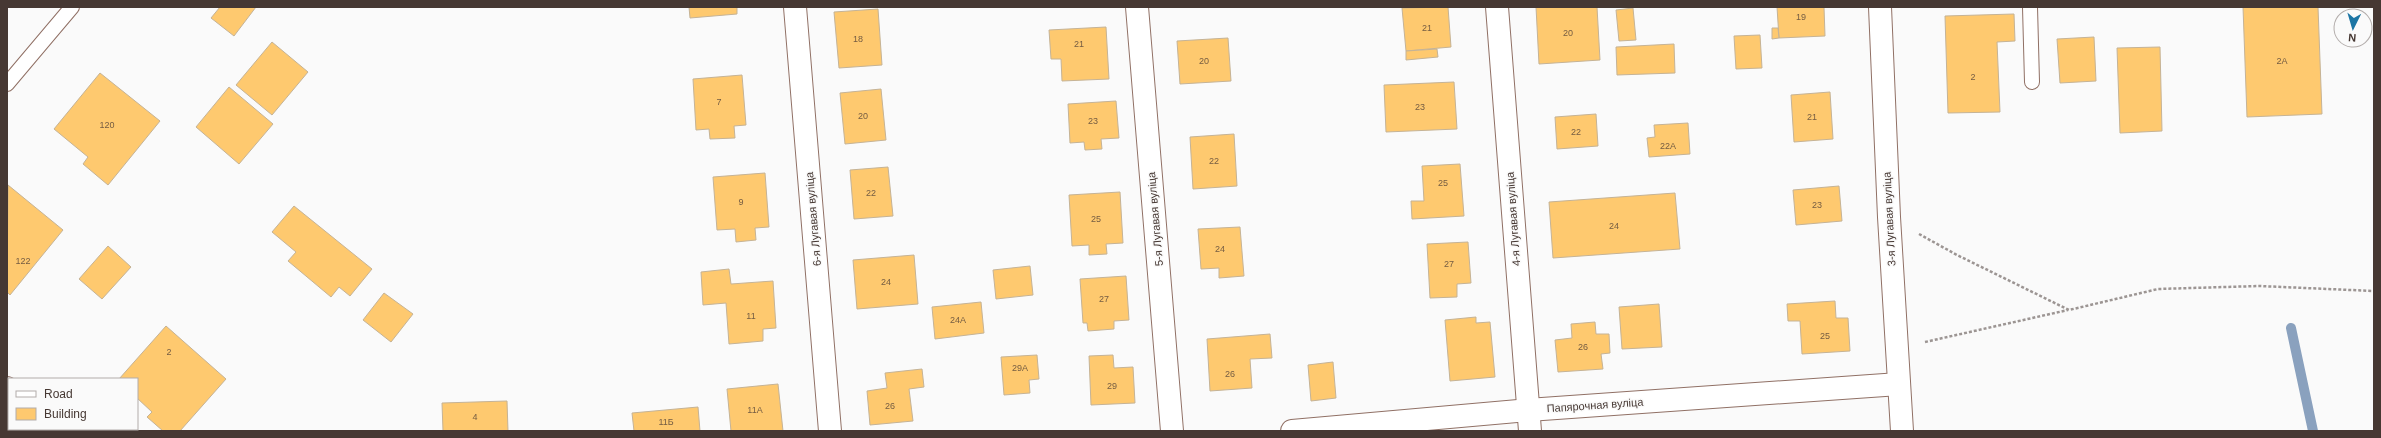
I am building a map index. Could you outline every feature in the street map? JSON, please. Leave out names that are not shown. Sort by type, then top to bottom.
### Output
[{"type":"street","name":"6-я Лугавая вуліца","points":[[796,7],[830,431]]},
{"type":"street","name":"5-я Лугавая вуліца","points":[[1137,7],[1172,431]]},
{"type":"street","name":"4-я Лугавая вуліца","points":[[1497,7],[1529,420]]},
{"type":"street","name":"3-я Лугавая вуліца","points":[[1880,7],[1889,217],[1902,431]]},
{"type":"street","name":"Папярочная вуліца","points":[[1292,431],[1529,420],[1899,384]]},
{"type":"lane","points":[[7,84],[72,7]]},
{"type":"lane","points":[[2030,7],[2032,82]]},
{"type":"path","points":[[1889,217],[1957,255],[2069,310]]},
{"type":"path","points":[[1897,349],[2158,289],[2259,286],[2374,291]]},
{"type":"building","points":[[220,7],[256,7],[234,36],[211,18]]},
{"type":"building","points":[[689,7],[737,7],[737,14],[690,18]]},
{"type":"building","points":[[1448,7],[1451,47],[1406,51],[1402,8]]},
{"type":"building","points":[[1536,7],[1597,7],[1600,60],[1539,64]]},
{"type":"building","points":[[1777,7],[1824,7],[1825,36],[1779,38]]},
{"type":"building","points":[[2243,7],[2318,7],[2322,114],[2247,117]]},
{"type":"building","points":[[1633,8],[1636,40],[1619,41],[1616,10]]},
{"type":"building","points":[[878,9],[882,65],[839,68],[834,12]]},
{"type":"building","points":[[2014,14],[2015,41],[1997,42],[2000,112],[1948,113],[1945,16]]},
{"type":"building","points":[[1106,27],[1109,79],[1062,81],[1061,59],[1051,59],[1049,30]]},
{"type":"building","points":[[1772,28],[1778,28],[1779,38],[1772,39]]},
{"type":"building","points":[[1760,35],[1762,68],[1736,69],[1734,36]]},
{"type":"building","points":[[2094,37],[2096,81],[2060,83],[2057,39]]},
{"type":"building","points":[[1228,38],[1231,81],[1180,84],[1177,41]]},
{"type":"building","points":[[272,42],[308,72],[272,115],[236,85]]},
{"type":"building","points":[[1674,44],[1675,73],[1617,75],[1616,47]]},
{"type":"building","points":[[2160,47],[2162,131],[2120,133],[2117,48]]},
{"type":"building","points":[[1437,49],[1438,57],[1406,60],[1406,51]]},
{"type":"building","points":[[100,73],[160,121],[108,185],[83,164],[88,157],[54,129]]},
{"type":"building","points":[[742,75],[746,125],[734,126],[735,138],[710,139],[709,129],[696,130],[693,79]]},
{"type":"building","points":[[1454,82],[1457,129],[1386,132],[1384,85]]},
{"type":"building","points":[[229,87],[273,124],[239,164],[196,127]]},
{"type":"building","points":[[881,89],[886,140],[845,144],[840,93]]},
{"type":"building","points":[[1830,92],[1833,139],[1794,142],[1791,95]]},
{"type":"building","points":[[1116,101],[1119,138],[1101,139],[1102,149],[1085,150],[1084,142],[1070,143],[1068,104]]},
{"type":"building","points":[[1596,114],[1598,146],[1557,149],[1555,117]]},
{"type":"building","points":[[1688,123],[1690,154],[1649,157],[1647,138],[1655,137],[1654,125]]},
{"type":"building","points":[[1234,134],[1237,186],[1193,189],[1190,137]]},
{"type":"building","points":[[1460,164],[1464,216],[1412,219],[1411,201],[1424,201],[1422,166]]},
{"type":"building","points":[[888,167],[893,216],[854,219],[850,170]]},
{"type":"building","points":[[765,173],[769,227],[755,228],[756,240],[736,242],[735,229],[717,230],[713,177]]},
{"type":"building","points":[[8,185],[63,230],[10,295],[7,292]]},
{"type":"building","points":[[1839,186],[1842,221],[1796,225],[1793,190]]},
{"type":"building","points":[[1120,192],[1123,243],[1106,244],[1107,254],[1089,255],[1089,245],[1072,246],[1069,195]]},
{"type":"building","points":[[1675,193],[1680,249],[1553,258],[1549,202]]},
{"type":"building","points":[[294,206],[372,269],[350,296],[339,287],[331,297],[288,261],[296,252],[272,232]]},
{"type":"building","points":[[1240,227],[1244,276],[1219,278],[1219,268],[1201,269],[1198,229]]},
{"type":"building","points":[[1468,242],[1471,283],[1457,284],[1457,297],[1430,298],[1427,244]]},
{"type":"building","points":[[108,246],[131,267],[102,299],[79,279]]},
{"type":"building","points":[[914,255],[918,304],[857,309],[853,260]]},
{"type":"building","points":[[1030,266],[1033,295],[996,299],[993,270]]},
{"type":"building","points":[[729,269],[731,284],[773,281],[776,328],[763,329],[763,341],[729,344],[726,303],[703,305],[701,272]]},
{"type":"building","points":[[1126,276],[1129,320],[1114,321],[1114,329],[1088,331],[1087,323],[1083,323],[1080,279]]},
{"type":"building","points":[[384,293],[413,314],[391,342],[363,320]]},
{"type":"building","points":[[1835,301],[1836,318],[1848,318],[1850,351],[1802,354],[1800,321],[1788,321],[1787,304]]},
{"type":"building","points":[[981,302],[984,333],[935,339],[932,307]]},
{"type":"building","points":[[1659,304],[1662,347],[1622,349],[1619,307]]},
{"type":"building","points":[[1476,317],[1476,323],[1490,322],[1495,377],[1450,381],[1445,320]]},
{"type":"building","points":[[1595,322],[1596,334],[1609,334],[1610,353],[1601,354],[1603,369],[1558,372],[1555,340],[1572,338],[1571,324]]},
{"type":"building","points":[[166,326],[226,379],[180,431],[163,431],[147,417],[152,412],[138,399],[138,378],[120,378]]},
{"type":"building","points":[[1270,334],[1272,358],[1250,359],[1252,388],[1210,391],[1207,339]]},
{"type":"building","points":[[1037,355],[1039,379],[1029,380],[1030,393],[1004,395],[1001,357]]},
{"type":"building","points":[[1113,355],[1114,368],[1133,367],[1135,403],[1091,405],[1089,356]]},
{"type":"building","points":[[1333,362],[1336,398],[1311,401],[1308,365]]},
{"type":"building","points":[[922,369],[924,387],[909,389],[913,421],[870,425],[867,391],[887,388],[885,373]]},
{"type":"building","points":[[778,384],[783,431],[731,431],[727,389]]},
{"type":"building","points":[[507,401],[508,431],[443,431],[442,403]]},
{"type":"building","points":[[698,407],[700,431],[634,431],[632,413]]},
{"type":"waterway","points":[[2291,328],[2313,431]]}]
